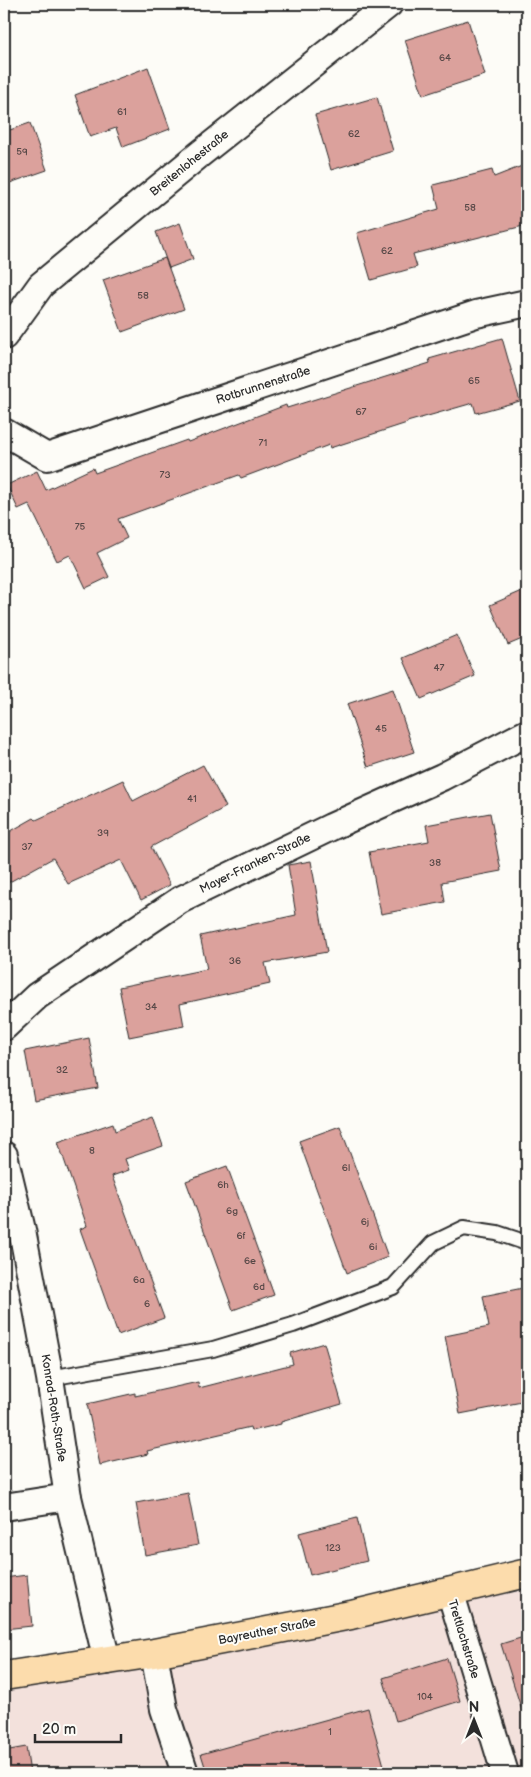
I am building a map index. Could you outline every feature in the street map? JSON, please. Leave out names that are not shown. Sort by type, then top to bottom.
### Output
[{"type":"main road","name":"Bayreuther Straße","points":[[4,1676],[154,1653],[351,1615],[527,1573]]},
{"type":"street","name":"Breitenlohestraße","points":[[4,336],[42,285],[192,160],[388,4]]},
{"type":"street","name":"Rotbrunnenstraße","points":[[4,432],[47,457],[476,314],[527,303]]},
{"type":"street","name":"Mayer-Franken-Straße","points":[[4,1028],[36,996],[180,900],[442,776],[527,733]]},
{"type":"street","name":"Konrad-Roth-Straße","points":[[4,1155],[22,1230],[50,1378],[68,1496],[107,1661]]},
{"type":"street","points":[[4,1507],[68,1496]]},
{"type":"street","name":"Trettlachstraße","points":[[450,1590],[504,1773]]},
{"type":"street","points":[[154,1653],[164,1709],[185,1773]]},
{"type":"lane","points":[[50,1378],[213,1349],[293,1325],[393,1287],[433,1243],[464,1228],[497,1233],[527,1243]]},
{"type":"shaded area","points":[[527,1578],[527,1773],[4,1773],[4,1672]]},
{"type":"building","points":[[468,20],[485,75],[423,95],[405,40]]},
{"type":"building","points":[[148,67],[170,129],[123,147],[116,128],[90,137],[75,95]]},
{"type":"building","points":[[377,97],[393,151],[331,170],[315,115]]},
{"type":"building","points":[[30,123],[47,170],[4,185],[4,132]]},
{"type":"building","points":[[527,164],[527,225],[413,254],[417,267],[371,280],[357,233],[439,209],[433,185],[492,170],[494,177]]},
{"type":"building","points":[[180,223],[193,259],[169,268],[156,232]]},
{"type":"building","points":[[165,258],[184,309],[122,332],[103,280]]},
{"type":"building","points":[[502,338],[520,401],[476,413],[473,403],[407,422],[330,448],[329,445],[241,478],[239,475],[118,519],[127,538],[97,553],[109,577],[86,588],[70,555],[57,561],[29,504],[18,509],[7,485],[37,471],[46,490],[93,468],[95,473],[187,440],[188,442],[286,405],[287,408],[430,363],[429,359]]},
{"type":"building","points":[[527,589],[527,637],[508,645],[490,605]]},
{"type":"building","points":[[457,635],[475,676],[421,699],[403,658]]},
{"type":"building","points":[[393,689],[414,752],[368,767],[347,704]]},
{"type":"building","points":[[203,765],[226,807],[151,847],[170,885],[141,900],[121,860],[68,884],[53,858],[4,885],[4,835],[34,818],[36,820],[123,780],[133,801]]},
{"type":"building","points":[[490,813],[501,871],[442,882],[445,902],[381,914],[369,852],[429,841],[426,825]]},
{"type":"building","points":[[311,861],[327,952],[265,963],[270,984],[180,1004],[184,1026],[129,1037],[119,987],[207,969],[200,936],[296,915],[288,865]]},
{"type":"building","points":[[89,1038],[98,1088],[34,1100],[25,1051]]},
{"type":"building","points":[[153,1117],[163,1146],[125,1159],[129,1170],[112,1176],[164,1318],[118,1335],[80,1229],[87,1226],[58,1142],[113,1123],[115,1131]]},
{"type":"building","points":[[340,1126],[388,1257],[347,1273],[299,1141]]},
{"type":"building","points":[[227,1166],[274,1295],[233,1310],[186,1181]]},
{"type":"building","points":[[523,1288],[527,1309],[527,1401],[460,1414],[445,1336],[489,1327],[483,1296]]},
{"type":"building","points":[[324,1343],[342,1404],[281,1422],[281,1424],[251,1431],[250,1427],[147,1451],[148,1454],[100,1465],[87,1404],[198,1382],[199,1388],[293,1364],[290,1353]]},
{"type":"building","points":[[188,1493],[198,1545],[145,1555],[136,1503]]},
{"type":"building","points":[[357,1518],[367,1561],[310,1575],[299,1533]]},
{"type":"building","points":[[27,1575],[32,1626],[4,1629],[4,1578]]},
{"type":"building","points":[[527,1636],[527,1710],[522,1711],[501,1644]]},
{"type":"building","points":[[447,1658],[460,1701],[396,1721],[383,1678]]},
{"type":"building","points":[[368,1708],[386,1773],[207,1773],[201,1754]]},
{"type":"building","points":[[26,1747],[30,1773],[4,1773],[4,1751]]}]
